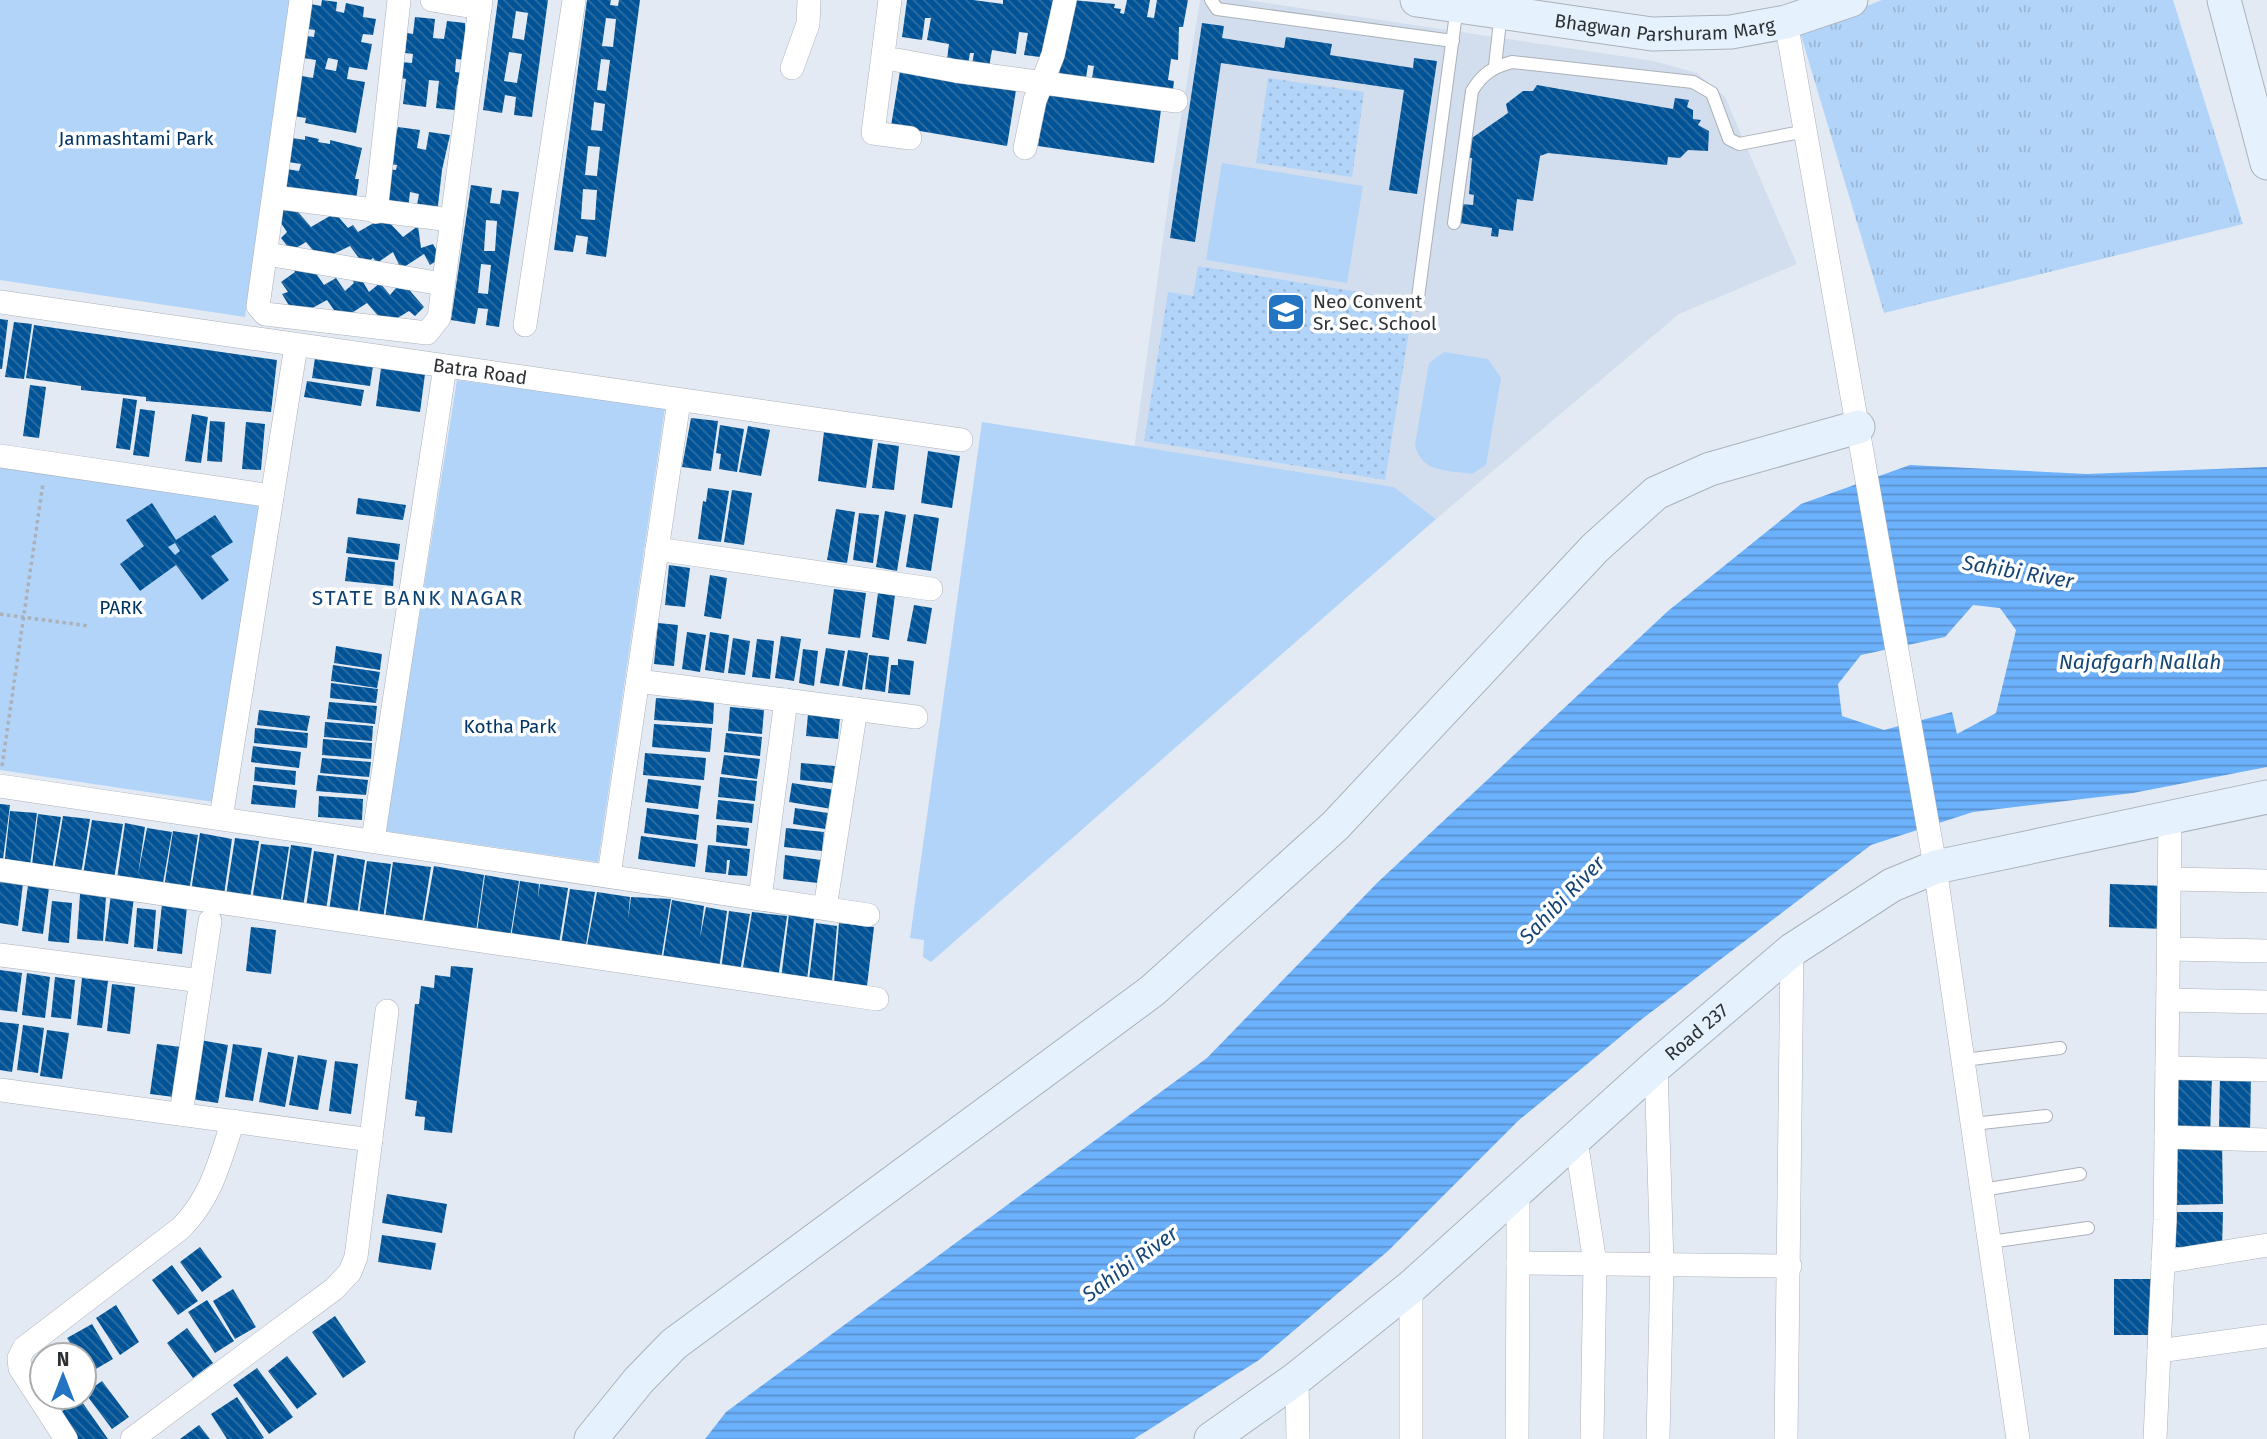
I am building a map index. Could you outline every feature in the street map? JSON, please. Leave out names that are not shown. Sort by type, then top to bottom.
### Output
[{"type":"street","points":[[301,0],[258,306],[265,314],[427,333],[439,318],[480,4],[432,0]]},
{"type":"street","points":[[376,212],[399,0]]},
{"type":"street","points":[[525,325],[574,0]]},
{"type":"street","points":[[792,68],[808,24],[809,0]]},
{"type":"street","points":[[890,0],[873,133],[910,138]]},
{"type":"street","points":[[1025,148],[1035,100],[1053,54],[1065,0]]},
{"type":"street","name":"Bhagwan Parshuram Marg","points":[[1417,0],[1501,12],[1572,11],[1652,34],[1731,32],[1786,22],[1851,0]]},
{"type":"street","points":[[2224,0],[2267,163]]},
{"type":"street","points":[[1786,22],[1936,867],[2018,1439]]},
{"type":"street","points":[[897,60],[956,71],[1175,101]]},
{"type":"street","points":[[274,197],[450,220]]},
{"type":"street","points":[[267,254],[442,285]]},
{"type":"street","name":"Batra Road","points":[[0,302],[961,440]]},
{"type":"street","points":[[221,818],[296,346]]},
{"type":"street","points":[[373,841],[445,368]]},
{"type":"street","points":[[609,875],[680,401]]},
{"type":"street","points":[[591,1439],[639,1380],[674,1344],[736,1295],[1152,991],[1272,886],[1335,826],[1595,548],[1656,493],[1710,469],[1861,442]]},
{"type":"street","points":[[0,456],[272,496]]},
{"type":"street","points":[[657,549],[931,589]]},
{"type":"street","points":[[638,681],[916,717]]},
{"type":"street","points":[[760,898],[786,700]]},
{"type":"street","points":[[825,908],[856,709]]},
{"type":"street","points":[[0,786],[869,915]]},
{"type":"street","name":"Road 237","points":[[1211,1439],[1297,1378],[1411,1287],[1657,1066],[1792,950],[1892,885],[1936,867],[2170,820],[2267,797]]},
{"type":"street","points":[[2155,1439],[2163,1262],[2170,820]]},
{"type":"street","points":[[0,870],[877,999]]},
{"type":"street","points":[[2170,879],[2267,881]]},
{"type":"street","points":[[180,1114],[210,922]]},
{"type":"street","points":[[2169,949],[2267,951]]},
{"type":"street","points":[[1786,1439],[1792,950]]},
{"type":"street","points":[[0,955],[201,981]]},
{"type":"street","points":[[2168,1000],[2267,1002]]},
{"type":"street","points":[[132,1439],[334,1289],[350,1272],[356,1256],[387,1011]]},
{"type":"street","points":[[1657,1066],[1662,1264],[1658,1439]]},
{"type":"street","points":[[2167,1068],[2267,1070]]},
{"type":"street","points":[[0,1090],[371,1140]]},
{"type":"street","points":[[66,1439],[20,1368],[19,1358],[24,1348],[181,1228],[200,1208],[211,1187],[233,1121]]},
{"type":"street","points":[[2166,1137],[2267,1140]]},
{"type":"street","points":[[1576,1140],[1595,1263],[1592,1439]]},
{"type":"street","points":[[1517,1439],[1518,1191]]},
{"type":"street","points":[[2163,1262],[2267,1245]]},
{"type":"street","points":[[1518,1263],[1790,1266]]},
{"type":"street","points":[[1411,1287],[1411,1439]]},
{"type":"street","points":[[2159,1351],[2267,1336]]},
{"type":"street","points":[[1297,1378],[1298,1439]]},
{"type":"lane","points":[[1210,0],[1217,9],[1453,41]]},
{"type":"lane","points":[[1417,305],[1457,6]]},
{"type":"lane","points":[[1495,66],[1501,12]]},
{"type":"lane","points":[[1454,223],[1472,91],[1495,66],[1512,62],[1693,82],[1712,93],[1729,139],[1739,144],[1807,131]]},
{"type":"lane","points":[[1964,1060],[2060,1048]]},
{"type":"lane","points":[[1973,1124],[2046,1116]]},
{"type":"lane","points":[[1982,1190],[2080,1174]]},
{"type":"lane","points":[[1990,1241],[2088,1228]]},
{"type":"path","points":[[0,779],[46,463]]},
{"type":"path","points":[[0,614],[89,626]]},
{"type":"shaded area","points":[[1200,0],[1246,0],[1654,61],[1697,73],[1725,97],[1797,264],[1679,314],[1436,519],[1394,487],[1134,450],[1172,174]]},
{"type":"green space","name":"Janmashtami Park","points":[[0,0],[294,0],[245,317],[0,280]]},
{"type":"green space","points":[[1882,0],[2173,0],[2243,224],[1884,313],[1800,32]]},
{"type":"green space","points":[[1268,78],[1364,92],[1352,177],[1256,163]]},
{"type":"green space","points":[[1222,163],[1363,186],[1347,283],[1206,260]]},
{"type":"green space","points":[[1198,266],[1414,301],[1385,480],[1144,441],[1168,292],[1193,296]]},
{"type":"green space","points":[[1444,352],[1488,359],[1501,378],[1486,465],[1472,474],[1429,465],[1418,454],[1415,445],[1429,363]]},
{"type":"green space","name":"Kotha Park","points":[[457,380],[665,408],[598,862],[385,831]]},
{"type":"green space","points":[[982,422],[1394,487],[1436,519],[931,962],[923,957],[924,940],[910,938]]},
{"type":"green space","name":"PARK","points":[[0,468],[261,503],[214,802],[0,770]]},
{"type":"water","points":[[1910,465],[2086,474],[2267,467],[2267,767],[2133,793],[1973,812],[1871,845],[1642,1019],[1519,1120],[1388,1251],[1259,1360],[1134,1439],[705,1439],[726,1412],[1207,1058],[1377,883],[1668,611],[1801,504]],"holes":[[[1973,605],[2000,608],[2016,630],[1996,713],[1957,734],[1952,712],[1884,730],[1842,716],[1838,684],[1861,655],[1945,637]]]},
{"type":"building","points":[[322,0],[337,2],[336,11],[344,13],[346,3],[364,7],[363,17],[376,19],[373,35],[363,34],[361,42],[372,44],[367,70],[349,67],[347,79],[365,82],[356,133],[305,123],[306,118],[287,115],[302,76],[313,78],[316,60],[297,57],[301,35],[314,37],[315,30],[301,28],[305,3],[321,6]],"holes":[[[328,58],[338,60],[336,71],[325,69]]]},
{"type":"building","points":[[498,0],[548,0],[532,117],[514,115],[516,97],[505,95],[502,113],[483,110]],"holes":[[[516,11],[528,13],[524,40],[512,38]],[[509,52],[522,54],[517,83],[504,81]]]},
{"type":"building","points":[[587,0],[611,0],[610,5],[618,6],[619,0],[640,0],[606,257],[586,254],[588,237],[576,235],[573,252],[554,250]],"holes":[[[606,18],[616,19],[613,47],[602,46]],[[601,59],[610,60],[606,91],[597,90]],[[594,102],[605,104],[602,131],[591,130]],[[588,146],[600,147],[597,176],[585,175]],[[583,189],[597,190],[595,220],[581,219]]]},
{"type":"building","points":[[907,0],[973,0],[1003,4],[1003,0],[1056,0],[1048,58],[1024,55],[1028,33],[1019,32],[1016,54],[992,50],[988,73],[971,70],[974,53],[970,53],[967,70],[946,67],[949,44],[927,40],[931,18],[925,18],[922,40],[902,37]]},
{"type":"building","points":[[1072,0],[1115,4],[1114,8],[1121,9],[1120,13],[1124,14],[1127,0],[1150,0],[1147,17],[1154,18],[1157,0],[1188,0],[1183,27],[1179,27],[1178,60],[1171,59],[1168,80],[1174,81],[1172,98],[1091,84],[1094,66],[1088,65],[1085,84],[1058,79]]},
{"type":"building","points":[[415,17],[435,19],[433,38],[444,39],[447,21],[465,23],[465,60],[456,59],[455,72],[463,73],[462,86],[457,85],[455,110],[436,108],[439,81],[429,80],[426,107],[403,104],[406,79],[400,78],[401,62],[412,63],[413,54],[405,53],[407,33],[413,34]]},
{"type":"building","points":[[1202,23],[1224,26],[1222,38],[1284,48],[1286,37],[1332,44],[1330,55],[1413,68],[1414,58],[1437,61],[1417,194],[1389,190],[1404,90],[1221,63],[1195,242],[1170,238]]},
{"type":"building","points":[[901,65],[1017,84],[1007,146],[891,126]]},
{"type":"building","points":[[1537,85],[1673,109],[1675,98],[1689,100],[1687,107],[1693,110],[1693,119],[1701,120],[1698,125],[1709,131],[1708,151],[1688,150],[1680,158],[1668,157],[1667,165],[1548,153],[1540,156],[1533,201],[1517,199],[1513,231],[1499,229],[1498,237],[1491,236],[1492,228],[1459,223],[1461,204],[1473,205],[1474,195],[1469,194],[1472,158],[1468,158],[1469,140],[1508,113],[1506,104],[1523,91],[1533,91]]},
{"type":"building","points":[[1047,86],[1162,102],[1154,163],[1038,146]]},
{"type":"building","points":[[398,127],[420,130],[417,148],[426,150],[429,132],[450,135],[442,170],[437,214],[416,211],[419,194],[410,192],[408,209],[387,206],[387,169],[396,170],[397,165],[388,164]]},
{"type":"building","points":[[305,136],[319,139],[318,142],[330,144],[330,140],[362,148],[355,179],[359,179],[355,206],[276,191],[280,168],[299,171],[301,164],[282,161],[286,137],[305,140]]},
{"type":"building","points":[[471,185],[492,188],[490,203],[500,204],[502,190],[519,192],[499,327],[486,325],[488,309],[478,308],[475,324],[451,320]],"holes":[[[486,220],[497,221],[495,251],[484,251]],[[481,264],[491,265],[488,294],[478,293]]]},
{"type":"building","points":[[292,205],[311,227],[335,213],[348,228],[353,225],[358,232],[384,217],[403,237],[418,226],[421,248],[433,244],[441,258],[430,265],[424,254],[401,269],[393,252],[377,263],[373,258],[364,265],[350,246],[321,260],[306,242],[291,251],[281,238],[287,232],[275,214]]},
{"type":"building","points":[[289,261],[311,266],[324,285],[336,278],[345,291],[354,283],[351,277],[357,272],[369,292],[380,283],[390,295],[396,288],[394,282],[399,278],[424,307],[415,316],[409,311],[386,325],[367,303],[341,320],[327,300],[296,317],[282,294],[288,292],[281,282],[295,272]]},
{"type":"building","points":[[0,319],[8,320],[2,369],[0,369]]},
{"type":"building","points":[[14,322],[32,324],[24,379],[5,377]]},
{"type":"building","points":[[34,325],[277,360],[271,412],[146,401],[146,397],[81,390],[81,386],[26,378]]},
{"type":"building","points":[[315,358],[373,366],[370,386],[312,378]]},
{"type":"building","points":[[381,368],[425,374],[420,412],[376,406]]},
{"type":"building","points":[[307,381],[364,390],[361,406],[304,397]]},
{"type":"building","points":[[30,385],[46,387],[39,438],[23,436]]},
{"type":"building","points":[[123,398],[137,400],[130,450],[116,448]]},
{"type":"building","points":[[140,409],[155,411],[149,457],[133,455]]},
{"type":"building","points":[[192,414],[208,417],[201,463],[185,461]]},
{"type":"building","points":[[691,418],[718,421],[711,471],[682,467]]},
{"type":"building","points":[[210,421],[225,422],[222,462],[207,461]]},
{"type":"building","points":[[246,422],[265,424],[261,470],[242,469]]},
{"type":"building","points":[[720,425],[744,429],[737,472],[719,469],[721,454],[716,453]]},
{"type":"building","points":[[748,426],[770,430],[761,476],[739,472]]},
{"type":"building","points":[[824,432],[873,439],[866,488],[818,481]]},
{"type":"building","points":[[878,443],[899,446],[894,490],[872,488]]},
{"type":"building","points":[[928,451],[960,456],[952,508],[921,503]]},
{"type":"building","points":[[708,488],[729,491],[721,542],[698,539],[703,501],[706,502]]},
{"type":"building","points":[[732,490],[752,493],[744,545],[724,542]]},
{"type":"building","points":[[358,498],[406,505],[403,520],[356,514]]},
{"type":"building","points":[[152,503],[176,540],[215,515],[233,542],[211,556],[229,580],[202,600],[176,565],[140,591],[120,564],[144,546],[126,520]],"holes":[[[175,543],[180,551],[175,555],[168,547]]]},
{"type":"building","points":[[836,509],[855,512],[847,563],[827,560]]},
{"type":"building","points":[[885,511],[906,515],[897,571],[876,567]]},
{"type":"building","points":[[859,513],[879,515],[873,563],[853,560]]},
{"type":"building","points":[[914,514],[939,518],[931,571],[906,567]]},
{"type":"building","points":[[348,537],[400,544],[398,560],[346,553]]},
{"type":"building","points":[[348,557],[395,562],[393,586],[345,581]]},
{"type":"building","points":[[669,565],[690,568],[685,607],[665,605]]},
{"type":"building","points":[[710,575],[727,578],[721,619],[704,616]]},
{"type":"building","points":[[834,589],[866,593],[860,638],[828,634]]},
{"type":"building","points":[[878,593],[895,595],[889,640],[872,637]]},
{"type":"building","points":[[914,605],[932,608],[926,644],[907,641]]},
{"type":"building","points":[[658,623],[678,625],[674,666],[654,664]]},
{"type":"building","points":[[687,632],[706,635],[700,672],[682,669]]},
{"type":"building","points":[[710,632],[729,635],[724,673],[705,670]]},
{"type":"building","points":[[781,636],[801,639],[794,681],[775,678]]},
{"type":"building","points":[[733,638],[750,641],[745,675],[728,673]]},
{"type":"building","points":[[757,639],[774,641],[770,679],[752,677]]},
{"type":"building","points":[[336,646],[382,654],[380,670],[334,663]]},
{"type":"building","points":[[826,648],[845,651],[839,686],[820,683]]},
{"type":"building","points":[[803,649],[818,651],[814,686],[799,683]]},
{"type":"building","points":[[848,650],[868,653],[862,690],[842,686]]},
{"type":"building","points":[[869,655],[889,657],[885,692],[865,689]]},
{"type":"building","points":[[898,659],[914,661],[910,695],[888,693],[891,665],[898,665]]},
{"type":"building","points":[[333,665],[380,672],[377,688],[331,681]]},
{"type":"building","points":[[331,683],[378,689],[376,703],[330,698]]},
{"type":"building","points":[[656,698],[714,702],[713,724],[654,720]]},
{"type":"building","points":[[329,702],[377,706],[375,724],[327,719]]},
{"type":"building","points":[[730,707],[764,710],[762,734],[728,731]]},
{"type":"building","points":[[259,710],[310,716],[307,731],[257,725]]},
{"type":"building","points":[[808,714],[840,717],[838,739],[806,736]]},
{"type":"building","points":[[325,722],[373,726],[372,741],[324,737]]},
{"type":"building","points":[[654,724],[712,728],[710,752],[652,747]]},
{"type":"building","points":[[255,728],[308,733],[307,748],[254,743]]},
{"type":"building","points":[[726,733],[762,737],[760,756],[724,752]]},
{"type":"building","points":[[323,739],[372,743],[371,759],[322,755]]},
{"type":"building","points":[[253,746],[301,752],[299,768],[251,762]]},
{"type":"building","points":[[645,753],[706,758],[704,780],[643,775]]},
{"type":"building","points":[[724,755],[760,759],[757,779],[721,774]]},
{"type":"building","points":[[322,758],[371,762],[369,777],[320,773]]},
{"type":"building","points":[[801,763],[835,766],[833,783],[800,780]]},
{"type":"building","points":[[255,767],[296,771],[295,785],[254,781]]},
{"type":"building","points":[[318,775],[368,780],[366,795],[316,791]]},
{"type":"building","points":[[720,777],[757,781],[755,801],[718,797]]},
{"type":"building","points":[[648,779],[701,786],[698,809],[645,802]]},
{"type":"building","points":[[792,783],[835,790],[832,809],[789,802]]},
{"type":"building","points":[[253,785],[297,790],[295,808],[251,804]]},
{"type":"building","points":[[319,796],[363,799],[362,820],[318,817]]},
{"type":"building","points":[[718,800],[754,804],[752,823],[716,819]]},
{"type":"building","points":[[0,804],[10,805],[2,867],[0,867]]},
{"type":"building","points":[[647,808],[699,815],[696,840],[644,833]]},
{"type":"building","points":[[795,808],[828,813],[825,829],[793,824]]},
{"type":"building","points":[[10,811],[37,813],[29,873],[4,867]]},
{"type":"building","points":[[38,814],[61,817],[51,876],[31,873]]},
{"type":"building","points":[[63,816],[90,819],[80,880],[53,877]]},
{"type":"building","points":[[92,820],[123,824],[113,885],[82,881]]},
{"type":"building","points":[[125,823],[145,827],[138,875],[147,828],[172,832],[161,894],[116,886]]},
{"type":"building","points":[[717,825],[749,828],[747,846],[716,842]]},
{"type":"building","points":[[786,828],[824,832],[822,851],[784,847]]},
{"type":"building","points":[[173,831],[198,835],[188,898],[163,894]]},
{"type":"building","points":[[200,833],[232,839],[223,902],[190,898]]},
{"type":"building","points":[[641,836],[698,844],[695,867],[638,859]]},
{"type":"building","points":[[235,838],[259,841],[249,905],[225,902]]},
{"type":"building","points":[[261,844],[289,847],[279,911],[251,907]]},
{"type":"building","points":[[291,845],[312,848],[302,914],[281,912]]},
{"type":"building","points":[[708,845],[750,849],[747,876],[728,875],[730,860],[727,860],[726,874],[705,872]]},
{"type":"building","points":[[314,851],[334,854],[325,918],[305,915]]},
{"type":"building","points":[[337,855],[365,860],[356,922],[328,918]]},
{"type":"building","points":[[785,855],[821,860],[818,883],[783,879]]},
{"type":"building","points":[[367,861],[391,864],[382,926],[358,922]]},
{"type":"building","points":[[393,862],[431,867],[421,929],[384,926]]},
{"type":"building","points":[[434,866],[484,875],[475,939],[422,933]]},
{"type":"building","points":[[485,875],[519,881],[509,944],[476,939]]},
{"type":"building","points":[[0,880],[23,883],[18,926],[0,923]]},
{"type":"building","points":[[520,881],[539,884],[538,898],[540,884],[568,888],[558,950],[510,944]]},
{"type":"building","points":[[2110,884],[2166,886],[2165,929],[2109,927]]},
{"type":"building","points":[[28,885],[49,888],[43,934],[22,931]]},
{"type":"building","points":[[570,889],[595,892],[584,956],[560,951]]},
{"type":"building","points":[[597,892],[630,897],[628,920],[631,897],[671,899],[660,965],[585,956]]},
{"type":"building","points":[[80,894],[106,896],[103,941],[77,939]]},
{"type":"building","points":[[111,894],[134,897],[128,944],[105,941]]},
{"type":"building","points":[[672,900],[704,906],[700,938],[706,907],[727,911],[719,969],[662,964]]},
{"type":"building","points":[[52,901],[72,903],[69,943],[48,941]]},
{"type":"building","points":[[162,904],[187,907],[182,954],[157,951]]},
{"type":"building","points":[[137,908],[156,910],[153,949],[134,947]]},
{"type":"building","points":[[729,911],[750,914],[740,972],[721,970]]},
{"type":"building","points":[[752,912],[787,916],[778,979],[742,974]]},
{"type":"building","points":[[789,914],[814,919],[807,980],[781,979]]},
{"type":"building","points":[[816,923],[837,926],[832,982],[809,980]]},
{"type":"building","points":[[839,923],[874,927],[867,986],[834,983]]},
{"type":"building","points":[[251,927],[276,930],[271,974],[246,971]]},
{"type":"building","points":[[451,966],[473,968],[452,1133],[424,1130],[425,1117],[415,1116],[417,1101],[405,1099],[415,1004],[419,1004],[421,986],[434,988],[435,975],[450,977]]},
{"type":"building","points":[[0,970],[22,973],[17,1012],[0,1010]]},
{"type":"building","points":[[27,973],[50,977],[45,1018],[22,1015]]},
{"type":"building","points":[[55,977],[75,980],[71,1019],[51,1017]]},
{"type":"building","points":[[82,978],[108,981],[102,1028],[77,1025]]},
{"type":"building","points":[[112,984],[135,987],[130,1034],[107,1031]]},
{"type":"building","points":[[0,1022],[19,1024],[12,1072],[0,1070]]},
{"type":"building","points":[[23,1025],[44,1028],[38,1073],[17,1070]]},
{"type":"building","points":[[47,1030],[69,1033],[62,1079],[40,1076]]},
{"type":"building","points":[[200,1040],[228,1045],[218,1103],[191,1099]]},
{"type":"building","points":[[157,1044],[181,1047],[174,1097],[150,1094]]},
{"type":"building","points":[[233,1044],[262,1048],[253,1101],[225,1097]]},
{"type":"building","points":[[268,1052],[294,1057],[285,1107],[259,1102]]},
{"type":"building","points":[[298,1055],[327,1060],[318,1110],[289,1105]]},
{"type":"building","points":[[335,1061],[358,1064],[351,1114],[329,1111]]},
{"type":"building","points":[[2174,1074],[2212,1075],[2210,1136],[2173,1135]]},
{"type":"building","points":[[2220,1074],[2251,1074],[2250,1133],[2219,1132]]},
{"type":"building","points":[[2222,1141],[2223,1204],[2175,1205],[2173,1143]]},
{"type":"building","points":[[387,1194],[447,1204],[442,1233],[382,1223]]},
{"type":"building","points":[[2174,1212],[2223,1212],[2222,1247],[2174,1247]]},
{"type":"building","points":[[382,1235],[436,1243],[431,1270],[378,1262]]},
{"type":"building","points":[[200,1247],[222,1277],[202,1292],[180,1262]]},
{"type":"building","points":[[172,1265],[198,1301],[178,1315],[152,1280]]},
{"type":"building","points":[[2114,1279],[2153,1279],[2153,1335],[2114,1335]]},
{"type":"building","points":[[233,1289],[256,1327],[235,1339],[213,1301]]},
{"type":"building","points":[[207,1300],[234,1341],[215,1353],[188,1312]]},
{"type":"building","points":[[116,1305],[139,1342],[120,1355],[96,1318]]},
{"type":"building","points":[[335,1316],[366,1362],[343,1378],[312,1332]]},
{"type":"building","points":[[92,1324],[113,1359],[98,1368],[98,1341],[69,1341],[67,1338]]},
{"type":"building","points":[[187,1328],[213,1363],[193,1378],[167,1343]]},
{"type":"building","points":[[287,1356],[317,1394],[297,1409],[268,1371]]},
{"type":"building","points":[[257,1368],[293,1417],[269,1434],[233,1385]]},
{"type":"building","points":[[102,1381],[129,1417],[112,1429],[98,1410],[98,1384]]},
{"type":"building","points":[[237,1397],[264,1438],[227,1439],[211,1414]]},
{"type":"building","points":[[62,1411],[88,1411],[108,1439],[75,1439],[58,1414]]},
{"type":"building","points":[[199,1425],[210,1439],[180,1439]]},
{"type":"place","name":"Neo Convent Sr. Sec. School","points":[[1286,312]]},
{"type":"district","name":"STATE BANK NAGAR","points":[[418,598]]},
{"type":"water label","name":"Sahibi River","points":[[2018,572]]},
{"type":"water label","name":"Najafgarh Nallah","points":[[2140,662]]},
{"type":"water label","name":"Sahibi River","points":[[1562,900]]},
{"type":"water label","name":"Sahibi River","points":[[1130,1264]]}]
